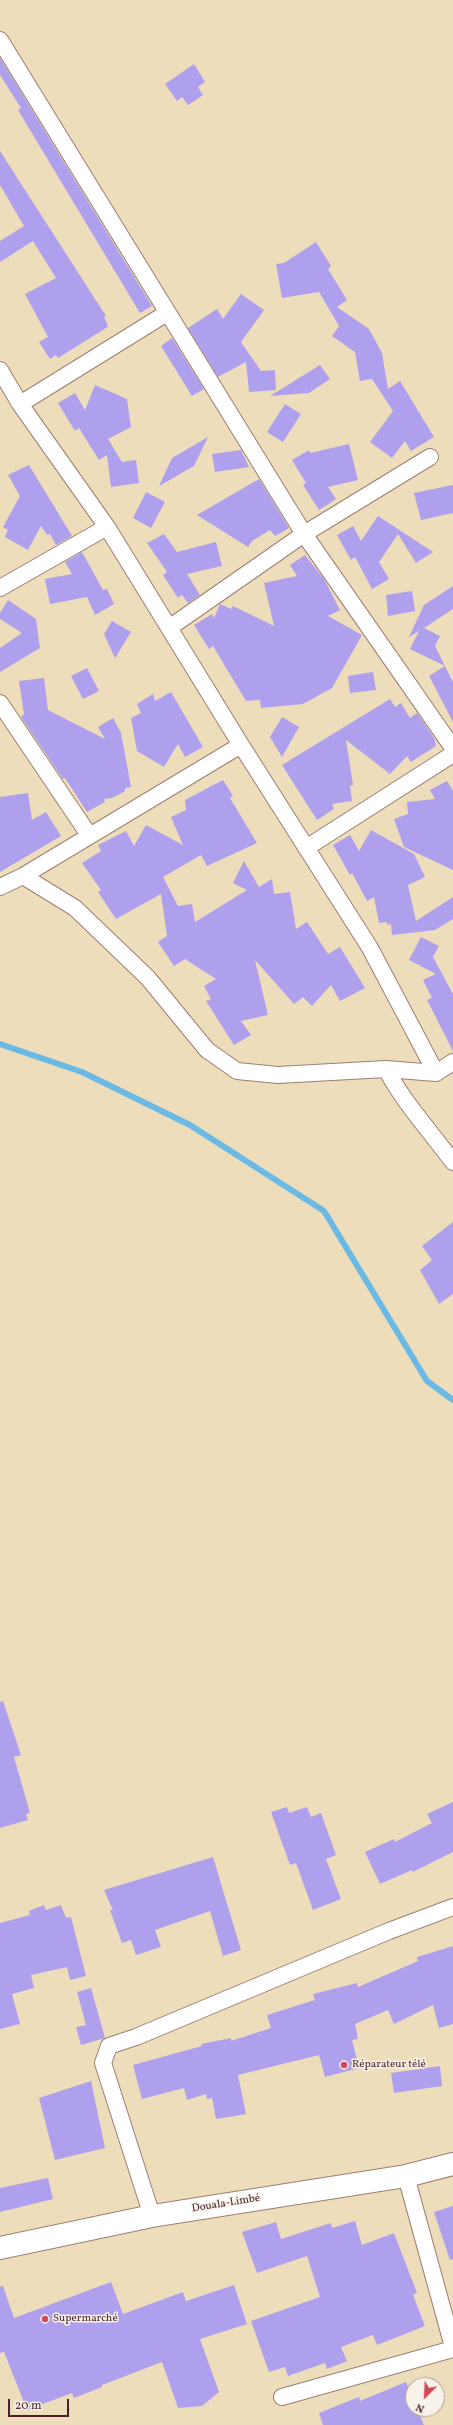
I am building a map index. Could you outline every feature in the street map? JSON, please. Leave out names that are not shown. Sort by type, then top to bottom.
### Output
[{"type":"highway","name":"Douala-Limbé","points":[[0,2248],[152,2216],[406,2176],[453,2164]]},
{"type":"street","points":[[0,40],[304,534],[453,748]]},
{"type":"street","points":[[20,404],[167,313]]},
{"type":"street","points":[[0,370],[20,404],[107,527],[240,745],[370,948],[436,1073]]},
{"type":"street","points":[[169,628],[304,534],[430,457]]},
{"type":"street","points":[[0,588],[107,527]]},
{"type":"street","points":[[0,703],[89,836]]},
{"type":"street","points":[[0,888],[23,876],[240,745]]},
{"type":"street","points":[[306,848],[453,754]]},
{"type":"street","points":[[23,876],[75,908],[148,978],[207,1050],[237,1071],[278,1075],[386,1069],[436,1073],[453,1062]]},
{"type":"street","points":[[386,1069],[399,1094],[426,1125],[453,1162]]},
{"type":"street","points":[[152,2216],[103,2063],[109,2046],[136,2038],[389,1931],[453,1907]]},
{"type":"street","points":[[282,2396],[453,2348],[406,2176]]},
{"type":"building","points":[[0,58],[152,306],[140,313],[18,110],[21,108],[0,75]]},
{"type":"building","points":[[194,64],[205,82],[198,87],[203,95],[188,105],[182,97],[177,101],[165,84]]},
{"type":"building","points":[[0,151],[106,316],[104,317],[108,326],[106,328],[58,358],[56,355],[50,359],[39,342],[48,337],[25,294],[56,278],[33,241],[0,262],[0,241],[24,226],[0,185]]},
{"type":"building","points":[[316,242],[331,266],[328,269],[347,300],[337,307],[369,329],[382,353],[388,389],[400,381],[434,437],[411,451],[405,441],[392,458],[370,442],[393,411],[372,379],[360,381],[355,352],[332,336],[339,326],[319,292],[282,298],[276,264],[284,263]]},
{"type":"building","points":[[241,294],[264,310],[241,342],[261,371],[275,370],[276,390],[249,392],[246,362],[218,377],[188,328],[217,309],[223,319]]},
{"type":"building","points":[[172,338],[204,389],[192,396],[161,346]]},
{"type":"building","points":[[320,365],[330,379],[309,393],[270,396]]},
{"type":"building","points":[[95,385],[127,399],[131,427],[108,439],[122,462],[136,460],[139,483],[111,487],[107,455],[99,460],[79,428],[75,431],[58,403],[75,393],[85,410]]},
{"type":"building","points":[[285,404],[301,414],[283,442],[267,432]]},
{"type":"building","points":[[208,437],[194,466],[159,486],[172,458]]},
{"type":"building","points":[[349,444],[358,480],[328,487],[336,499],[319,510],[303,485],[306,483],[292,460],[309,450],[310,453]]},
{"type":"building","points":[[241,450],[249,467],[215,472],[212,454]]},
{"type":"building","points":[[29,465],[72,536],[56,545],[50,534],[47,535],[41,526],[28,550],[5,537],[8,530],[3,527],[20,496],[8,475]]},
{"type":"building","points":[[259,479],[289,528],[275,536],[270,530],[252,541],[248,547],[197,515]]},
{"type":"building","points":[[453,485],[453,513],[421,520],[414,493]]},
{"type":"building","points":[[146,492],[165,502],[151,528],[133,518]]},
{"type":"building","points":[[378,516],[433,552],[416,563],[398,534],[379,562],[389,579],[372,589],[355,557],[351,560],[337,535],[353,526],[361,541]]},
{"type":"building","points":[[164,534],[177,552],[216,542],[222,566],[187,574],[200,595],[188,603],[182,595],[178,598],[163,575],[167,572],[147,543]]},
{"type":"building","points":[[82,552],[103,590],[107,589],[114,604],[95,615],[87,597],[50,604],[45,579],[72,574],[65,562]]},
{"type":"building","points":[[305,555],[324,579],[340,610],[328,616],[362,635],[332,688],[303,704],[261,708],[260,700],[246,701],[213,646],[209,649],[194,625],[212,614],[214,618],[220,604],[231,609],[233,606],[274,626],[264,583],[297,576],[290,565]]},
{"type":"building","points":[[453,586],[453,609],[424,628],[440,636],[435,646],[445,666],[410,649],[419,631],[409,637],[424,605]]},
{"type":"building","points":[[412,591],[415,611],[388,616],[386,595]]},
{"type":"building","points":[[8,600],[36,619],[40,648],[0,672],[0,648],[22,633],[0,619],[0,613]]},
{"type":"building","points":[[112,621],[131,632],[115,658],[104,634]]},
{"type":"building","points":[[445,666],[453,682],[453,722],[429,676]]},
{"type":"building","points":[[87,668],[99,691],[83,699],[71,676]]},
{"type":"building","points":[[373,672],[376,690],[350,693],[348,676]]},
{"type":"building","points":[[44,678],[48,710],[105,739],[98,727],[113,718],[121,733],[131,787],[125,788],[125,791],[112,798],[104,799],[105,802],[87,812],[65,778],[63,779],[21,717],[24,714],[19,681]]},
{"type":"building","points":[[171,692],[203,747],[185,757],[178,744],[164,767],[137,751],[131,718],[141,713],[137,704],[153,694],[155,701]]},
{"type":"building","points":[[390,699],[395,707],[401,703],[410,718],[417,713],[434,738],[436,746],[411,762],[407,756],[390,774],[346,740],[353,785],[350,786],[352,801],[332,804],[334,809],[317,820],[282,765]]},
{"type":"building","points":[[282,717],[299,727],[282,757],[270,737]]},
{"type":"building","points":[[223,780],[233,796],[230,798],[257,843],[207,866],[201,855],[163,877],[178,906],[192,904],[195,922],[247,890],[233,883],[244,861],[259,887],[272,879],[274,894],[290,892],[296,929],[307,922],[328,954],[340,947],[365,988],[340,1001],[331,985],[312,1006],[303,997],[294,1004],[255,960],[268,1015],[241,1021],[251,1035],[234,1045],[206,1001],[211,999],[204,986],[216,979],[185,959],[174,966],[158,942],[167,936],[161,894],[116,919],[98,892],[101,890],[82,863],[101,851],[98,845],[126,831],[134,846],[146,825],[183,845],[171,817],[186,810],[185,800]]},
{"type":"building","points":[[447,781],[453,791],[453,870],[404,847],[394,819],[408,814],[407,802],[435,799],[430,790]]},
{"type":"building","points":[[28,793],[32,820],[46,812],[61,836],[0,872],[0,797]]},
{"type":"building","points":[[371,830],[414,854],[425,877],[408,885],[416,921],[453,897],[453,919],[435,930],[392,935],[391,924],[387,925],[387,922],[379,923],[374,897],[367,901],[352,873],[350,875],[333,845],[350,835],[359,851]]},
{"type":"building","points":[[421,937],[439,946],[433,957],[453,994],[453,1051],[427,1000],[432,998],[423,980],[436,974],[409,960]]},
{"type":"building","points":[[453,1222],[453,1294],[439,1304],[420,1270],[432,1260],[422,1246]]},
{"type":"building","points":[[3,1701],[21,1755],[14,1757],[30,1813],[26,1814],[28,1820],[0,1828],[0,1702]]},
{"type":"building","points":[[453,1802],[453,1852],[413,1872],[412,1870],[380,1884],[365,1852],[394,1839],[395,1842],[432,1823],[427,1814]]},
{"type":"building","points":[[287,1807],[289,1813],[307,1807],[311,1817],[321,1813],[336,1855],[326,1859],[341,1899],[313,1910],[296,1863],[290,1865],[271,1812]]},
{"type":"building","points":[[213,1857],[241,1950],[223,1956],[210,1911],[155,1930],[161,1947],[136,1955],[131,1940],[122,1943],[110,1910],[113,1910],[104,1890]]},
{"type":"building","points":[[44,1905],[46,1910],[61,1905],[66,1918],[71,1917],[86,1976],[70,1980],[67,1967],[31,1975],[34,1988],[12,1994],[20,2024],[0,2029],[0,1923],[30,1915],[29,1911]]},
{"type":"building","points":[[453,1946],[453,2024],[439,2028],[433,2005],[394,2024],[388,2010],[355,2024],[358,2039],[352,2040],[359,2068],[325,2077],[319,2055],[238,2075],[246,2114],[216,2119],[212,2098],[207,2099],[206,2094],[187,2100],[184,2088],[142,2099],[133,2065],[202,2046],[201,2044],[231,2038],[231,2041],[271,2028],[267,2015],[315,2000],[313,1994],[357,1983],[358,1987],[418,1961],[417,1957]]},
{"type":"building","points":[[91,1988],[105,2038],[81,2045],[76,2027],[86,2025],[77,1992]]},
{"type":"building","points":[[440,2066],[442,2086],[394,2093],[391,2073]]},
{"type":"building","points":[[91,2081],[105,2148],[55,2160],[39,2098]]},
{"type":"building","points":[[48,2178],[53,2199],[0,2212],[0,2188]]},
{"type":"building","points":[[453,2206],[453,2259],[450,2260],[434,2212]]},
{"type":"building","points":[[355,2221],[362,2245],[394,2233],[417,2293],[413,2295],[425,2326],[377,2345],[373,2335],[341,2347],[347,2361],[327,2369],[325,2363],[288,2376],[285,2367],[269,2372],[251,2321],[320,2297],[307,2256],[257,2273],[242,2232],[276,2222],[281,2239],[331,2223],[332,2228]]},
{"type":"building","points":[[111,2282],[123,2314],[183,2292],[186,2301],[234,2285],[247,2324],[200,2339],[219,2392],[202,2406],[178,2408],[162,2362],[102,2385],[102,2387],[74,2398],[72,2393],[27,2410],[4,2352],[0,2353],[0,2287],[3,2286],[14,2318]]},
{"type":"building","points":[[405,2382],[405,2417],[420,2417],[424,2425],[323,2425],[319,2413],[359,2397],[360,2401]]},
{"type":"waterway","points":[[0,1044],[82,1072],[190,1125],[324,1211],[427,1381],[453,1400]]},
{"type":"place","name":"Réparateur télé","points":[[344,2065]]},
{"type":"place","name":"Supermarché","points":[[45,2319]]}]
